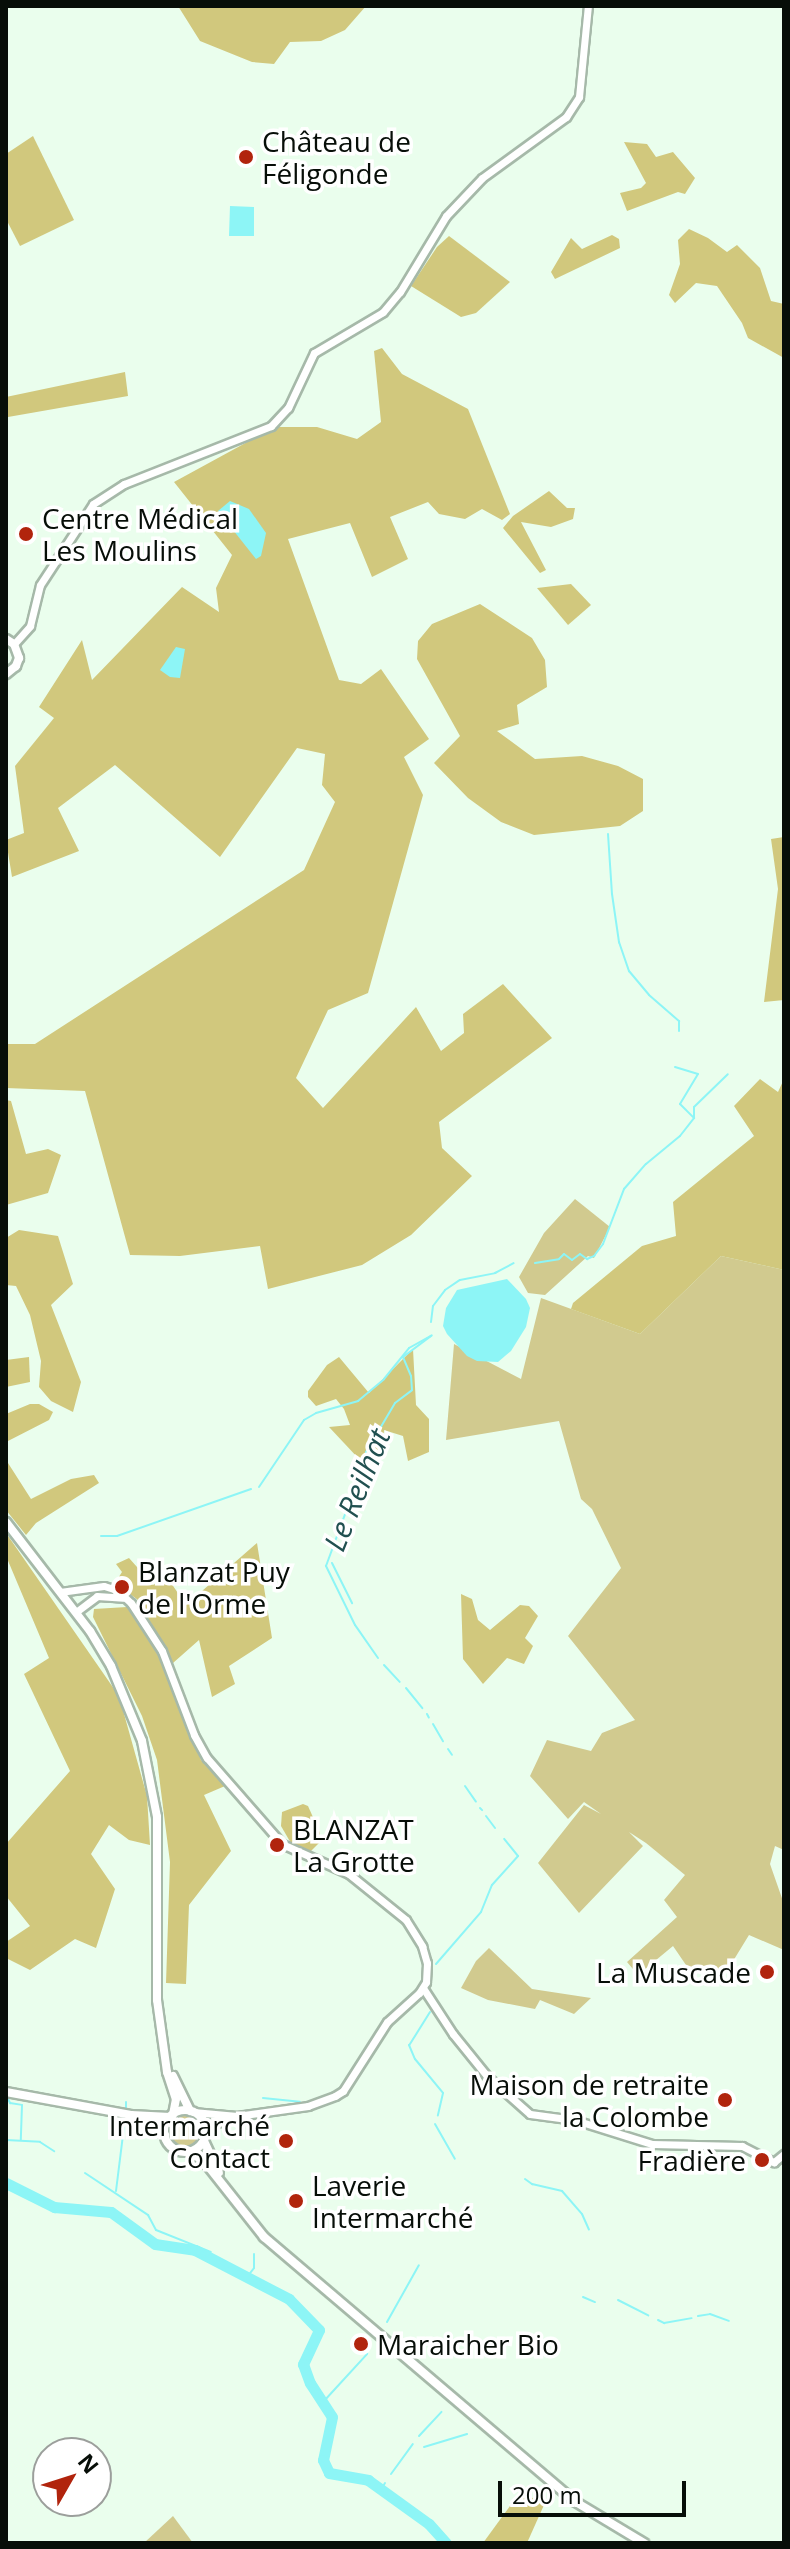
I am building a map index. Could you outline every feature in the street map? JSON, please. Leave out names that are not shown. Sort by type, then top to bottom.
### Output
[{"type":"main road","points":[[8,674],[19,658],[10,642]]},
{"type":"main road","points":[[6,1522],[76,1612],[111,1666],[127,1701],[152,1781],[159,1852],[157,1972],[162,2041],[176,2099],[165,2135]]},
{"type":"main road","points":[[162,2041],[171,2071],[192,2112],[202,2119],[205,2138],[219,2172],[293,2261]]},
{"type":"main road","points":[[6,2092],[131,2115],[172,2116],[192,2112]]},
{"type":"main road","points":[[131,2115],[165,2135],[175,2150],[201,2157],[252,2224],[293,2261],[574,2501],[644,2543]]},
{"type":"main road","points":[[189,2152],[205,2138]]},
{"type":"street","points":[[10,642],[30,626],[40,585],[100,498],[124,484],[271,426],[288,408],[314,353],[328,342],[373,320],[400,292],[446,216],[482,178],[566,117],[574,107],[583,72],[588,6]]},
{"type":"street","points":[[60,1592],[104,1586],[117,1590],[126,1598],[162,1651],[194,1735],[207,1758],[282,1844],[349,1874],[406,1920],[422,1946],[427,1963],[423,1988],[387,2022],[343,2091],[308,2106],[237,2116],[215,2124],[205,2138]]},
{"type":"street","points":[[76,1612],[97,1596],[126,1598]]},
{"type":"street","points":[[423,1988],[453,2034],[487,2076],[526,2112],[575,2120],[652,2144],[750,2147],[774,2162],[784,2154]]},
{"type":"street","points":[[192,2112],[237,2116]]},
{"type":"shaded area","points":[[178,6],[366,6],[345,30],[321,41],[290,42],[274,64],[252,62],[200,41]]},
{"type":"shaded area","points":[[33,136],[74,220],[20,246],[6,219],[6,154]]},
{"type":"shaded area","points":[[624,142],[647,144],[656,157],[673,152],[695,178],[685,194],[678,192],[627,211],[620,193],[641,188],[646,183]]},
{"type":"shaded area","points":[[689,229],[727,252],[737,245],[760,268],[771,301],[784,304],[784,358],[748,338],[742,323],[717,286],[696,283],[675,303],[669,295],[680,264],[678,240]]},
{"type":"shaded area","points":[[612,235],[619,239],[620,248],[555,279],[551,272],[571,238],[582,249]]},
{"type":"shaded area","points":[[449,236],[510,282],[476,313],[461,317],[411,286],[437,247]]},
{"type":"shaded area","points":[[382,348],[402,374],[468,409],[510,514],[502,520],[482,509],[465,519],[439,514],[428,502],[390,517],[408,559],[372,577],[350,523],[288,539],[339,680],[361,684],[381,669],[429,739],[404,757],[423,795],[368,993],[328,1010],[296,1078],[323,1108],[416,1007],[441,1051],[464,1033],[463,1014],[503,984],[552,1038],[439,1122],[442,1148],[472,1176],[411,1235],[362,1265],[268,1289],[260,1246],[180,1256],[130,1255],[85,1091],[6,1088],[6,1044],[35,1044],[304,870],[335,802],[322,785],[325,754],[297,748],[220,857],[115,765],[58,808],[79,851],[12,877],[6,840],[24,833],[15,766],[54,718],[39,707],[82,640],[92,680],[182,587],[219,612],[216,588],[232,555],[174,482],[275,427],[317,427],[357,439],[381,422],[374,351]]},
{"type":"shaded area","points":[[125,372],[128,396],[8,417],[6,397]]},
{"type":"shaded area","points":[[549,491],[567,508],[575,508],[573,519],[551,527],[521,522],[546,570],[540,573],[503,528],[513,516]]},
{"type":"shaded area","points":[[571,584],[591,605],[568,625],[537,588]]},
{"type":"shaded area","points":[[480,604],[532,638],[545,660],[547,687],[517,705],[519,724],[497,731],[535,759],[582,756],[618,766],[643,779],[643,811],[620,826],[534,835],[501,822],[468,798],[434,763],[460,736],[417,659],[418,641],[432,624]]},
{"type":"shaded area","points":[[784,837],[784,1000],[764,1002],[778,889],[771,839]]},
{"type":"shaded area","points":[[760,1079],[778,1092],[784,1079],[784,1270],[721,1256],[640,1334],[571,1309],[573,1303],[642,1246],[676,1236],[673,1202],[754,1136],[734,1106]]},
{"type":"shaded area","points":[[6,1100],[11,1101],[26,1154],[48,1149],[61,1155],[48,1193],[6,1205]]},
{"type":"shaded area","points":[[575,1199],[610,1227],[594,1258],[588,1256],[545,1295],[528,1293],[519,1277],[544,1233]]},
{"type":"shaded area","points":[[19,1230],[58,1236],[73,1284],[51,1305],[81,1382],[73,1412],[51,1401],[39,1387],[41,1361],[30,1315],[16,1286],[6,1285],[6,1238]]},
{"type":"shaded area","points":[[721,1256],[784,1270],[784,1850],[775,1846],[770,1864],[784,1904],[784,1950],[749,1935],[719,1984],[686,1965],[673,1946],[638,1975],[627,1962],[677,1917],[664,1900],[685,1875],[646,1843],[629,1832],[643,1846],[579,1913],[538,1863],[584,1805],[601,1814],[584,1802],[568,1819],[530,1776],[547,1740],[591,1751],[602,1733],[635,1720],[568,1636],[621,1568],[592,1509],[581,1499],[559,1421],[446,1440],[454,1344],[521,1379],[541,1298],[640,1334]]},
{"type":"shaded area","points":[[413,1349],[416,1405],[429,1419],[429,1452],[408,1461],[403,1436],[384,1430],[382,1455],[359,1459],[329,1427],[350,1425],[344,1409],[336,1399],[316,1406],[308,1397],[308,1391],[327,1365],[339,1357],[369,1393]]},
{"type":"shaded area","points":[[29,1357],[30,1382],[6,1387],[6,1360]]},
{"type":"shaded area","points":[[30,1404],[39,1404],[53,1412],[49,1420],[8,1441],[8,1463],[31,1499],[71,1479],[94,1475],[99,1483],[36,1523],[26,1535],[6,1510],[6,1414]]},
{"type":"shaded area","points":[[6,1533],[119,1696],[147,1796],[150,1845],[129,1840],[109,1825],[91,1854],[115,1889],[96,1948],[75,1939],[30,1970],[6,1958],[6,1942],[30,1926],[6,1896],[6,1844],[70,1771],[24,1674],[49,1658],[6,1556]]},
{"type":"shaded area","points":[[257,1543],[272,1638],[229,1666],[235,1684],[212,1697],[199,1640],[173,1663],[138,1600],[115,1583],[122,1572],[116,1564],[129,1558],[153,1585],[167,1577],[186,1605]]},
{"type":"shaded area","points":[[461,1594],[472,1599],[478,1620],[490,1630],[520,1605],[529,1606],[538,1616],[525,1638],[533,1646],[524,1664],[507,1658],[483,1684],[463,1659]]},
{"type":"shaded area","points":[[127,1607],[159,1651],[201,1760],[225,1786],[204,1795],[231,1851],[189,1905],[186,1984],[166,1983],[170,1862],[157,1760],[142,1716],[93,1617],[94,1609]]},
{"type":"shaded area","points":[[303,1804],[308,1806],[320,1833],[320,1842],[309,1853],[292,1845],[281,1826],[282,1812]]},
{"type":"shaded area","points":[[489,1948],[532,1989],[591,1998],[574,2014],[540,2000],[535,2009],[488,2000],[461,1988],[476,1961]]},
{"type":"shaded area","points":[[186,2115],[197,2120],[202,2131],[197,2142],[186,2147],[175,2142],[170,2131],[175,2120]]},
{"type":"shaded area","points":[[521,2491],[544,2505],[527,2543],[483,2543]]},
{"type":"shaded area","points":[[173,2516],[193,2543],[144,2543]]},
{"type":"water","points":[[230,206],[254,207],[254,236],[229,236]]},
{"type":"water","points":[[230,501],[249,509],[266,533],[261,556],[256,559],[218,511]]},
{"type":"water","points":[[176,647],[185,649],[180,678],[170,677],[160,670]]},
{"type":"water","points":[[507,1279],[526,1299],[530,1308],[526,1327],[511,1351],[498,1362],[477,1361],[467,1356],[447,1334],[443,1326],[446,1308],[457,1290]]},
{"type":"waterway","points":[[608,834],[619,942],[629,971],[649,995],[679,1021],[679,1031]]},
{"type":"waterway","name":"Le Reilhat","points":[[675,1067],[698,1074],[680,1104],[694,1118]]},
{"type":"waterway","name":"Le Reilhat","points":[[535,1263],[559,1259],[564,1254],[572,1260],[580,1254],[587,1259],[594,1256],[603,1244],[624,1189],[646,1164],[680,1136],[694,1118],[694,1107],[728,1074]]},
{"type":"waterway","name":"Le Reilhat","points":[[431,1322],[433,1306],[445,1290],[460,1280],[495,1273],[514,1263]]},
{"type":"waterway","name":"Le Reilhat","points":[[378,1658],[355,1625],[326,1566],[355,1487],[362,1478],[366,1452],[395,1403],[412,1390],[411,1376],[403,1357],[432,1335]]},
{"type":"waterway","points":[[259,1487],[304,1420],[316,1413],[358,1401],[384,1379],[409,1348],[431,1336]]},
{"type":"waterway","points":[[101,1536],[117,1536],[251,1489]]},
{"type":"waterway","points":[[332,1563],[352,1603]]},
{"type":"waterway","name":"Le Reilhat","points":[[384,1665],[400,1682]]},
{"type":"waterway","name":"Le Reilhat","points":[[406,1688],[422,1708]]},
{"type":"waterway","name":"Le Reilhat","points":[[427,1714],[429,1718]]},
{"type":"waterway","name":"Le Reilhat","points":[[433,1724],[443,1741]]},
{"type":"waterway","name":"Le Reilhat","points":[[448,1749],[452,1755]]},
{"type":"waterway","name":"Le Reilhat","points":[[465,1786],[476,1802]]},
{"type":"waterway","name":"Le Reilhat","points":[[486,1816],[495,1828]]},
{"type":"waterway","name":"Le Reilhat","points":[[436,1964],[481,1912],[492,1885],[518,1856],[504,1839]]},
{"type":"waterway","name":"Le Reilhat","points":[[430,2012],[409,2045],[415,2059],[443,2093],[438,2115]]},
{"type":"waterway","points":[[7,2097],[10,2103],[22,2105],[21,2140]]},
{"type":"waterway","points":[[263,2098],[300,2102]]},
{"type":"waterway","points":[[126,2102],[126,2108]]},
{"type":"waterway","points":[[116,2191],[125,2119]]},
{"type":"waterway","name":"Le Reilhat","points":[[435,2124],[455,2159]]},
{"type":"waterway","points":[[6,2140],[40,2142],[54,2151]]},
{"type":"waterway","points":[[85,2173],[148,2215],[156,2230],[211,2252]]},
{"type":"waterway","points":[[525,2179],[532,2184],[562,2191],[582,2214],[589,2230]]},
{"type":"waterway","points":[[6,2183],[54,2207],[111,2212],[155,2244],[195,2250],[289,2299],[319,2330],[303,2364],[310,2383],[332,2417],[323,2460],[329,2473],[368,2480],[429,2524],[446,2543]]},
{"type":"waterway","points":[[247,2277],[254,2268],[254,2254]]},
{"type":"waterway","name":"Le Reilhat","points":[[387,2322],[419,2265]]},
{"type":"waterway","points":[[583,2297],[595,2302]]},
{"type":"waterway","points":[[618,2300],[648,2315]]},
{"type":"waterway","points":[[698,2316],[710,2314],[729,2321]]},
{"type":"waterway","points":[[658,2320],[664,2323],[692,2318]]},
{"type":"waterway","name":"Le Reilhat","points":[[324,2401],[367,2354]]},
{"type":"waterway","points":[[419,2436],[441,2412]]},
{"type":"waterway","points":[[424,2447],[467,2434]]},
{"type":"waterway","points":[[391,2474],[413,2444]]},
{"type":"waterway","points":[[385,2483],[382,2488],[390,2492],[388,2495]]},
{"type":"place","name":"Château de Féligonde","points":[[246,157]]},
{"type":"place","name":"Centre Médical Les Moulins","points":[[26,534]]},
{"type":"place","name":"Blanzat Puy de l'Orme","points":[[122,1587]]},
{"type":"place","name":"BLANZAT La Grotte","points":[[277,1845]]},
{"type":"place","name":"La Muscade","points":[[767,1972]]},
{"type":"place","name":"Maison de retraite la Colombe","points":[[725,2100]]},
{"type":"place","name":"Intermarché Contact","points":[[286,2141]]},
{"type":"place","name":"Fradière","points":[[762,2160]]},
{"type":"place","name":"Laverie Intermarché","points":[[296,2201]]},
{"type":"place","name":"Maraicher Bio","points":[[361,2344]]}]
